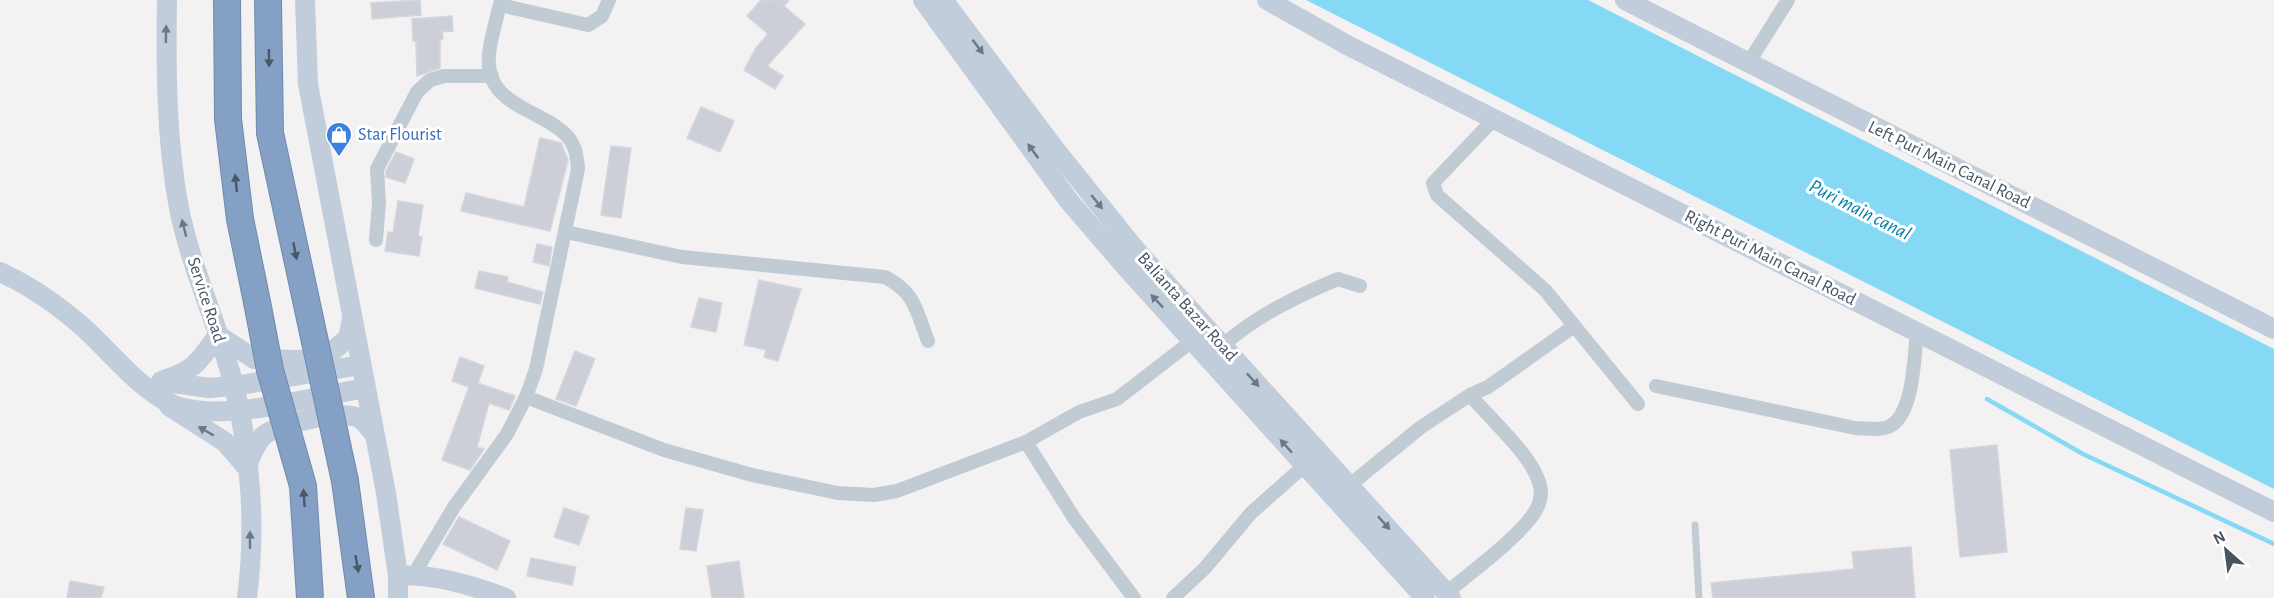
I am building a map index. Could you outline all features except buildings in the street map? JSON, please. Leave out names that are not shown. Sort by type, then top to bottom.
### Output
[{"type":"highway","points":[[227,0],[228,119],[240,219],[270,370],[303,486],[310,598]]},
{"type":"highway","points":[[268,0],[270,133],[337,441],[361,598]]},
{"type":"street","name":"Service Road","points":[[167,0],[165,76],[179,208],[234,386],[248,466],[250,574],[247,598]]},
{"type":"street","points":[[305,0],[308,84],[372,431],[406,575]]},
{"type":"street","points":[[398,598],[406,575],[507,434],[526,397],[536,369],[578,170],[576,150],[566,135],[518,107],[503,94],[492,76],[489,56],[501,2],[588,25],[602,16],[609,0]]},
{"type":"street","name":"Balianta Bazar Road","points":[[923,0],[1070,201],[1192,341],[1425,598]]},
{"type":"street","name":"Balianta Bazar Road","points":[[943,0],[1054,148],[1135,249],[1448,596]]},
{"type":"street","name":"Right Puri Main Canal Road","points":[[1267,0],[1349,46],[2274,512]]},
{"type":"street","name":"Left Puri Main Canal Road","points":[[1625,0],[1916,150],[2274,329]]},
{"type":"street","points":[[1749,62],[1788,0]]},
{"type":"street","points":[[376,240],[379,202],[377,169],[417,92],[430,80],[444,76],[492,76]]},
{"type":"street","points":[[1494,119],[1433,183],[1437,195],[1541,286],[1638,404]]},
{"type":"street","points":[[566,232],[682,257],[885,277],[900,285],[910,294],[928,341]]},
{"type":"street","points":[[0,272],[22,281],[55,304],[137,377],[160,389],[183,408],[238,410],[365,388]]},
{"type":"street","points":[[1222,346],[1272,311],[1316,288],[1338,279],[1360,286]]},
{"type":"street","points":[[160,389],[185,374],[200,360],[218,335],[254,359],[301,360],[329,354],[348,338],[352,315]]},
{"type":"street","points":[[1350,485],[1421,426],[1470,395],[1488,387],[1574,326]]},
{"type":"street","points":[[1656,386],[1856,428],[1878,429],[1898,422],[1905,410],[1917,332]]},
{"type":"street","points":[[526,397],[699,461],[806,488],[874,495],[897,491],[1026,442],[1079,412],[1117,399],[1192,341]]},
{"type":"street","points":[[160,389],[234,386],[361,364]]},
{"type":"street","points":[[160,389],[174,412],[225,442],[248,466],[256,444],[266,434],[281,427],[343,414],[358,418],[372,431]]},
{"type":"street","points":[[1448,596],[1520,529],[1536,510],[1542,496],[1538,477],[1470,395]]},
{"type":"street","points":[[1026,442],[1074,518],[1134,598]]},
{"type":"street","points":[[1173,598],[1205,568],[1251,513],[1304,466]]},
{"type":"street","points":[[406,575],[506,598]]},
{"type":"lane","points":[[1695,525],[1699,598]]},
{"type":"water","name":"Puri main canal","points":[[1306,0],[1588,0],[2274,349],[2274,489]]},
{"type":"waterway","points":[[1987,399],[2083,454],[2274,544]]},
{"type":"place","name":"Star Flourist","points":[[339,158]]}]
